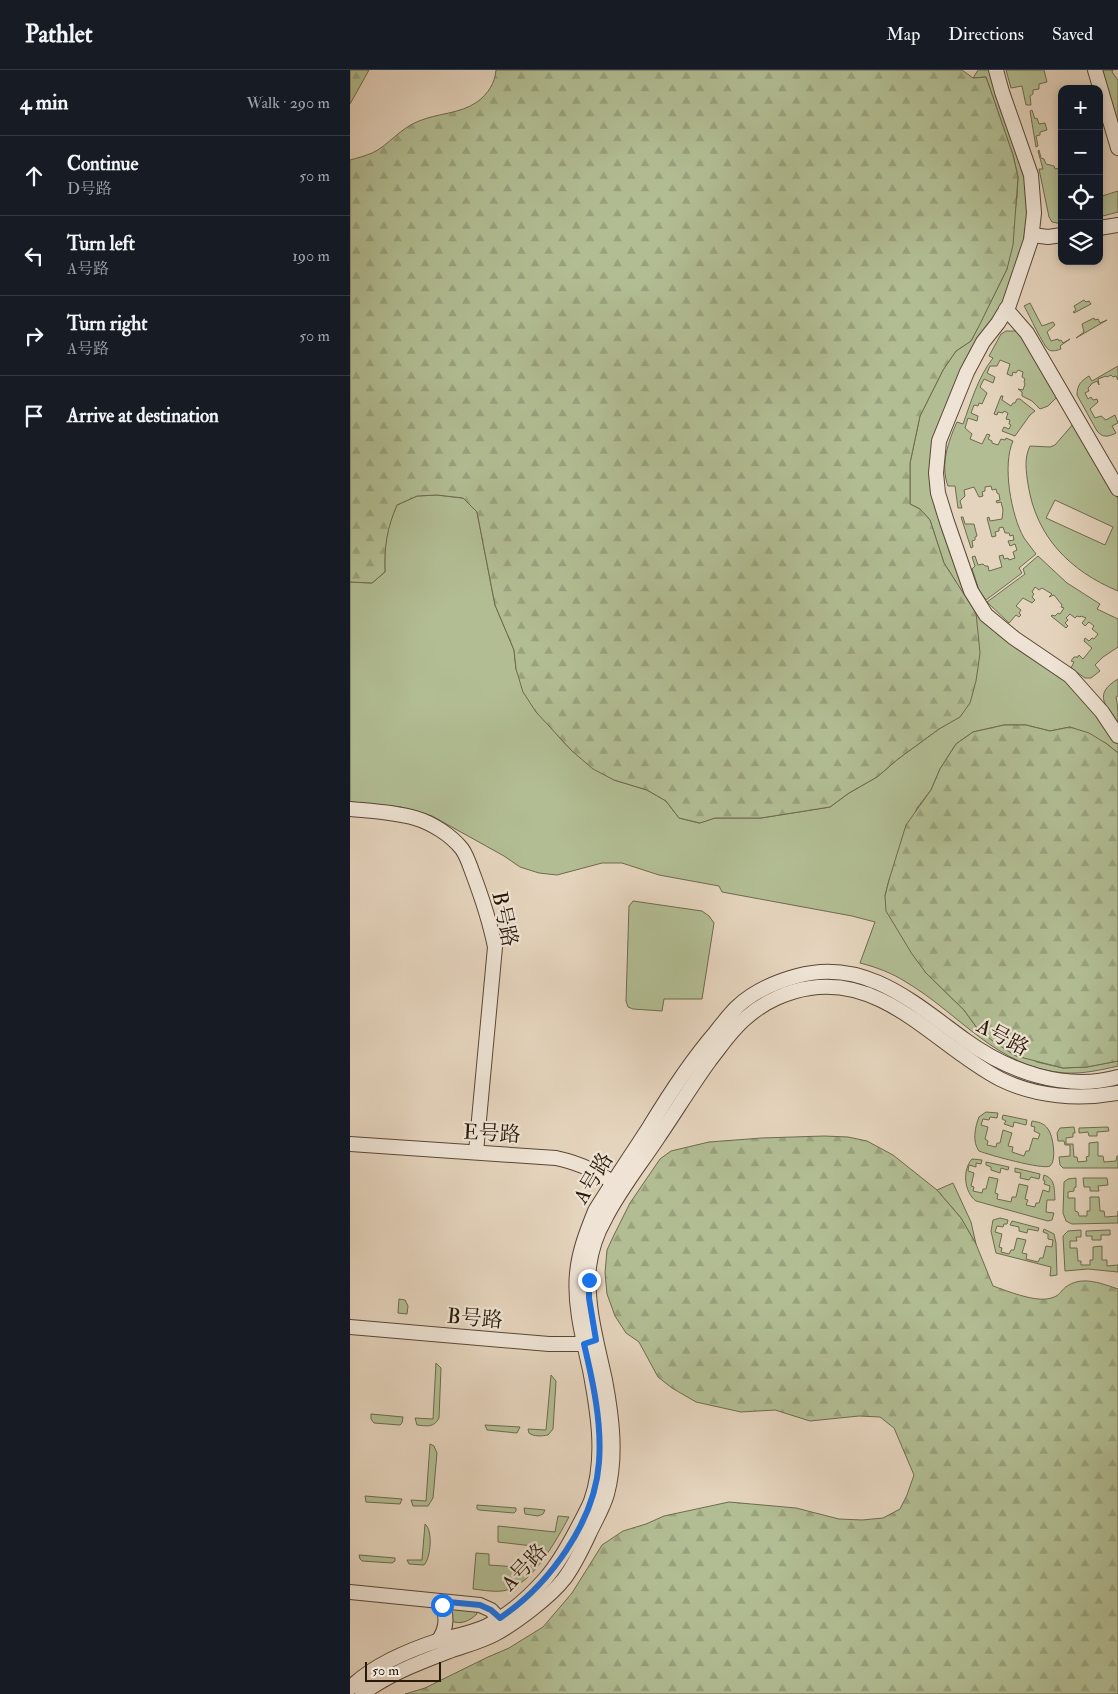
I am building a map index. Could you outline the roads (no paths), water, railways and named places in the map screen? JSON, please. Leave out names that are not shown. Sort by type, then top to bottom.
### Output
[{"type":"street","points":[[996,70],[1031,175],[1034,198],[1032,235],[1014,295],[998,323],[983,342],[960,386],[944,426],[936,455],[938,492],[971,591],[983,610],[996,624],[1014,638],[1070,676],[1102,712],[1118,736]]},
{"type":"street","points":[[1095,70],[1118,148]]},
{"type":"street","points":[[1103,227],[1118,224]]},
{"type":"street","points":[[1032,235],[1048,237],[1058,236]]},
{"type":"street","points":[[1006,309],[1028,333],[1118,489]]},
{"type":"street","name":"B号路","points":[[350,809],[400,814],[416,818],[432,825],[449,836],[462,850],[481,895],[495,947],[476,1152]]},
{"type":"street","name":"A号路","points":[[350,1688],[382,1664],[438,1641],[503,1622],[539,1603],[564,1580],[584,1545],[606,1496],[610,1477],[613,1440],[608,1399],[590,1342],[589,1263],[603,1223],[615,1201],[618,1186],[690,1062],[737,1007],[754,994],[785,979],[807,973],[826,971],[848,973],[883,984],[922,1008],[967,1042],[1005,1063],[1034,1075],[1068,1082],[1118,1077]]},
{"type":"street","name":"A号路","points":[[618,1186],[730,1033],[764,1004],[787,994],[810,988],[833,987],[856,990],[876,997],[895,1007],[1001,1080],[1020,1087],[1072,1097],[1090,1097],[1118,1093]]},
{"type":"street","name":"E号路","points":[[350,1144],[556,1158],[576,1162],[618,1186]]},
{"type":"street","name":"B号路","points":[[350,1327],[549,1344],[590,1342]]},
{"type":"street","points":[[350,1592],[480,1605],[491,1610],[503,1622]]},
{"type":"street","points":[[438,1601],[444,1609],[446,1622],[443,1634],[438,1641]]},
{"type":"street","name":"A号路","points":[[362,1694],[376,1684],[420,1663],[495,1634],[503,1622]]}]
